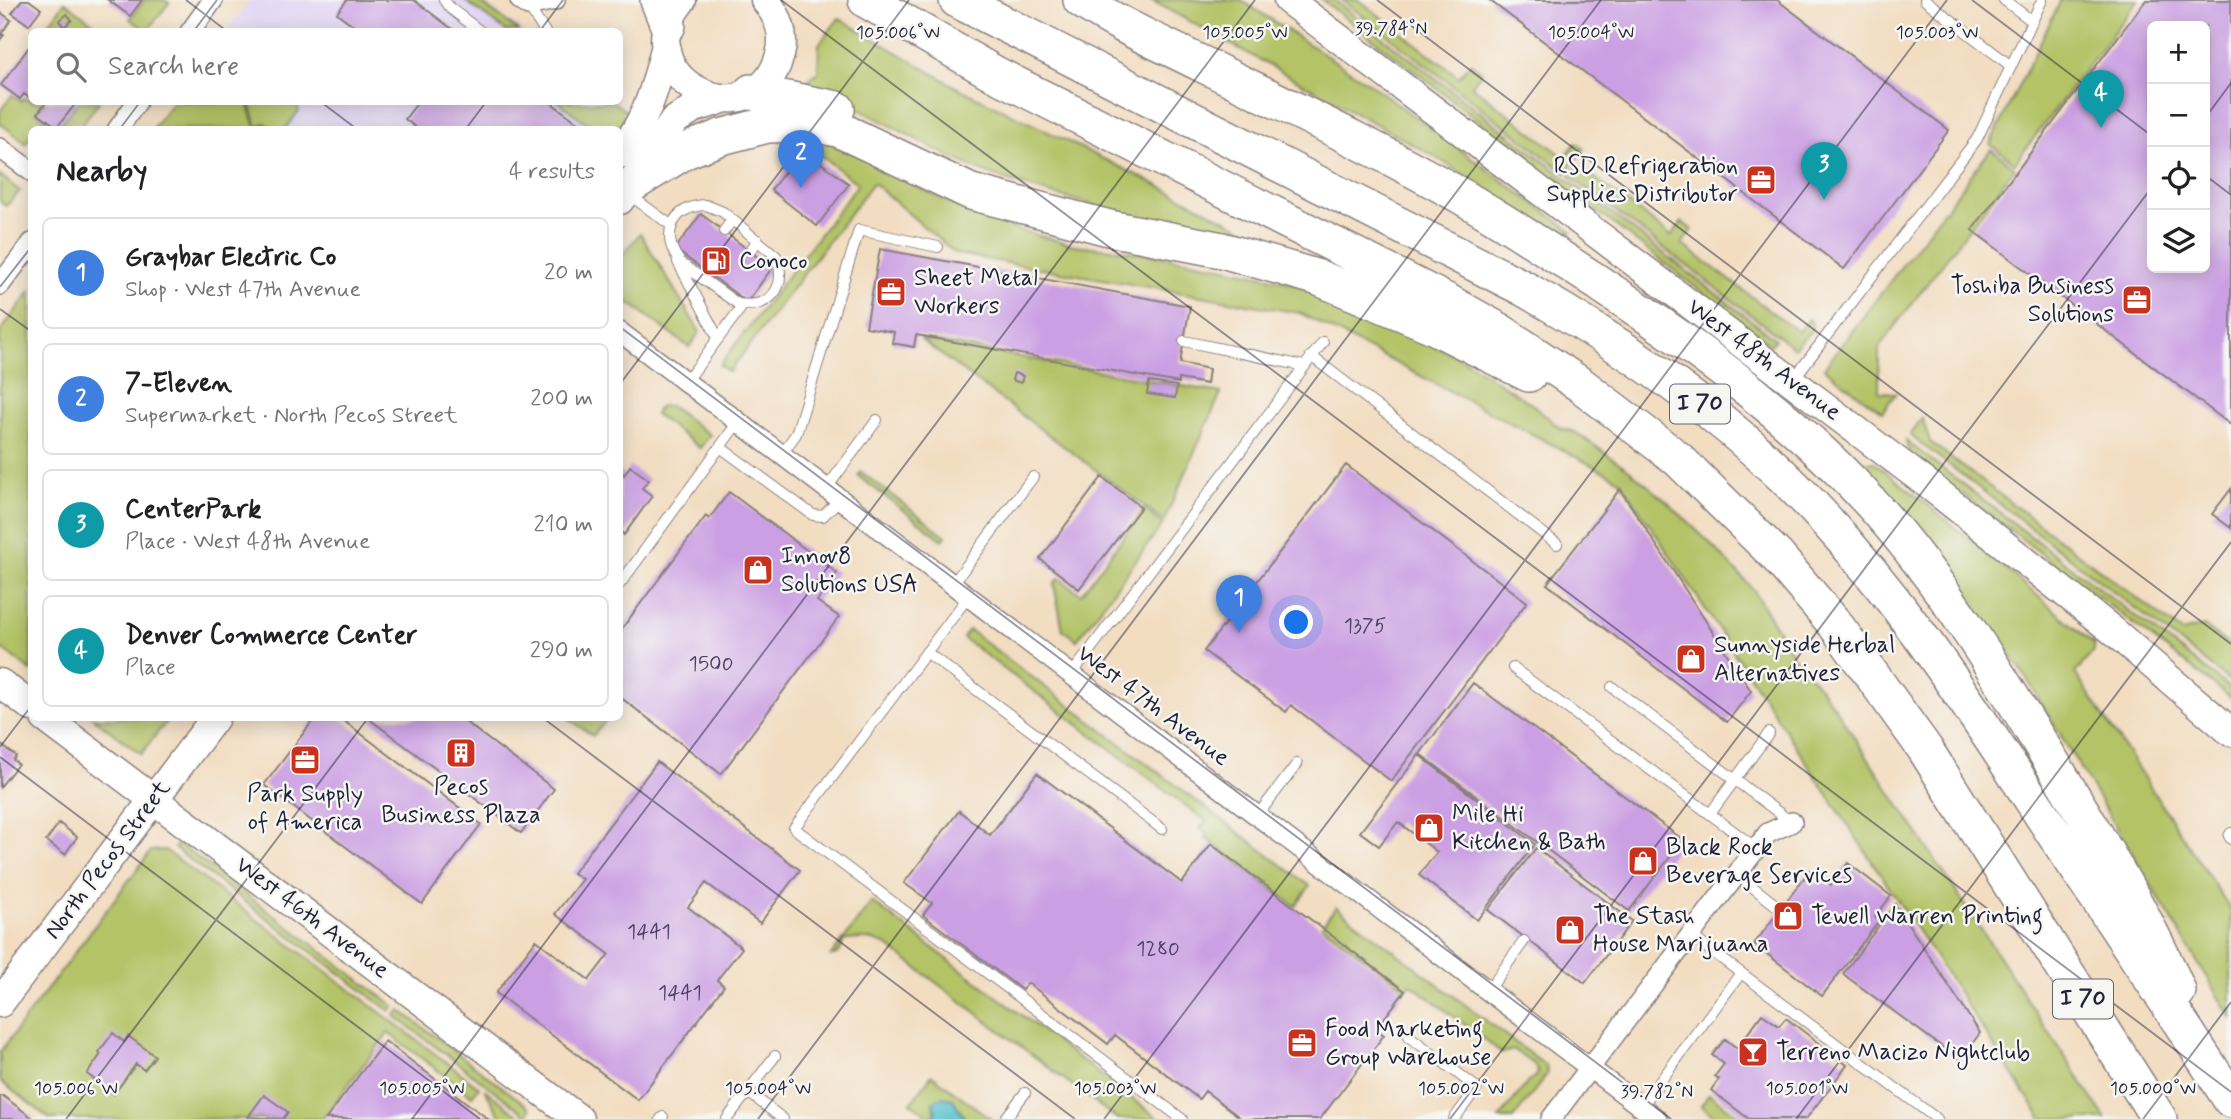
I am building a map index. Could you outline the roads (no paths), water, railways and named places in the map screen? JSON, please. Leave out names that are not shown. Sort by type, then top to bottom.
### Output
[{"type":"highway","name":"I 70","points":[[866,0],[997,75],[1450,303],[1498,330],[1581,385],[1678,459],[1777,556],[1842,635],[1925,750],[2159,1119]]},
{"type":"highway","name":"I 70","points":[[957,0],[1523,288],[1583,323],[1668,380],[1744,440],[1819,512],[1912,623],[1973,709],[2222,1086]]},
{"type":"highway","points":[[1081,0],[1166,46],[1381,152],[1492,215],[1647,315],[1703,355],[1763,401],[1825,456],[1898,534],[1965,626],[2014,701],[2158,943],[2222,1086]]},
{"type":"highway","points":[[737,95],[827,105],[848,112],[1029,208]]},
{"type":"highway","points":[[624,183],[685,151],[721,137],[767,125],[813,124],[838,129],[971,192],[1109,228],[1222,250],[1319,278],[1484,351],[1565,393],[1678,459]]},
{"type":"street","points":[[193,28],[213,0]]},
{"type":"street","points":[[524,3],[555,0]]},
{"type":"street","name":"West 48th Avenue","points":[[1288,0],[1792,381],[2072,597],[2231,732]]},
{"type":"street","points":[[624,183],[674,121],[692,109],[737,95],[766,81],[776,67],[782,42],[780,3]]},
{"type":"street","points":[[669,17],[670,62],[684,83],[706,96],[737,95]]},
{"type":"street","points":[[624,183],[638,129],[648,108],[669,17]]},
{"type":"street","points":[[120,126],[136,105]]},
{"type":"street","points":[[0,148],[28,169]]},
{"type":"street","points":[[0,285],[28,248]]},
{"type":"street","name":"West 47th Avenue","points":[[623,334],[1657,1119]]},
{"type":"street","points":[[0,683],[28,704]]},
{"type":"street","name":"West 46th Avenue","points":[[49,721],[579,1119]]},
{"type":"street","name":"North Pecos Street","points":[[0,1003],[213,721]]},
{"type":"street","points":[[1551,1119],[1768,833],[1792,822]]},
{"type":"lane","points":[[444,0],[476,28]]},
{"type":"lane","points":[[1925,0],[2011,66]]},
{"type":"lane","points":[[2004,0],[2032,21]]},
{"type":"lane","points":[[1792,381],[1977,139],[2042,0]]},
{"type":"lane","points":[[524,3],[542,28]]},
{"type":"lane","points":[[624,183],[672,226]]},
{"type":"lane","points":[[674,256],[722,289],[730,300],[743,305],[760,303],[770,298],[777,288],[780,266],[776,256],[715,208],[696,206],[680,214],[672,226],[670,245],[674,256],[718,338]]},
{"type":"lane","points":[[724,231],[732,220]]},
{"type":"lane","points":[[781,455],[796,434],[859,230],[938,247]]},
{"type":"lane","points":[[750,251],[758,240]]},
{"type":"lane","points":[[686,382],[743,305]]},
{"type":"lane","points":[[1184,341],[1304,366]]},
{"type":"lane","points":[[1072,675],[1323,342]]},
{"type":"lane","points":[[1311,356],[1557,544]]},
{"type":"lane","points":[[719,447],[813,515],[823,516],[877,420]]},
{"type":"lane","points":[[623,580],[738,422]]},
{"type":"lane","points":[[1033,477],[960,591],[926,652],[794,828],[1182,1119]]},
{"type":"lane","points":[[926,652],[1162,829]]},
{"type":"lane","points":[[1513,668],[1756,848]]},
{"type":"lane","points":[[1612,687],[1792,822]]},
{"type":"lane","points":[[1710,814],[1769,733]]},
{"type":"lane","points":[[1257,816],[1297,764]]},
{"type":"lane","points":[[2231,833],[2231,839]]},
{"type":"lane","points":[[1736,874],[1777,906]]},
{"type":"lane","points":[[1690,935],[1937,1119]]},
{"type":"lane","points":[[1488,991],[1524,941]]},
{"type":"lane","points":[[1641,1107],[1741,973]]},
{"type":"lane","points":[[1409,1036],[1477,1088],[1454,1119]]},
{"type":"lane","points":[[727,1119],[775,1056]]},
{"type":"lane","points":[[748,1092],[783,1119]]},
{"type":"lane","points":[[1005,1119],[1025,1093]]},
{"type":"water","points":[[941,1097],[953,1099],[965,1119],[931,1119],[936,1113],[933,1102]]},
{"type":"place","name":"Denver Commerce Center","points":[[2101,128]]},
{"type":"place","name":"RSD Refrigeration Supplies Distributor","points":[[1761,180]]},
{"type":"place","name":"7-Eleven","points":[[801,188]]},
{"type":"place","name":"CenterPark","points":[[1824,200]]},
{"type":"place","name":"Conoco","points":[[716,261]]},
{"type":"place","name":"Sheet Metal Workers","points":[[891,292]]},
{"type":"place","name":"Toshiba Business Solutions","points":[[2137,300]]},
{"type":"place","name":"Innov8 Solutions USA","points":[[758,570]]},
{"type":"place","name":"Graybar Electric Co","points":[[1239,633]]},
{"type":"place","name":"Sunnyside Herbal Alternatives","points":[[1691,659]]},
{"type":"place","name":"Pecos Business Plaza","points":[[461,753]]},
{"type":"place","name":"Park Supply of America","points":[[305,760]]},
{"type":"place","name":"Mile Hi Kitchen & Bath","points":[[1429,828]]},
{"type":"place","name":"Black Rock Beverage Services","points":[[1643,861]]},
{"type":"place","name":"Tewell Warren Printing","points":[[1788,916]]},
{"type":"place","name":"The Stash House Marijuana","points":[[1570,930]]},
{"type":"place","name":"Food Marketing Group Warehouse","points":[[1302,1043]]},
{"type":"place","name":"Terreno Macizo Nightclub","points":[[1753,1052]]}]
